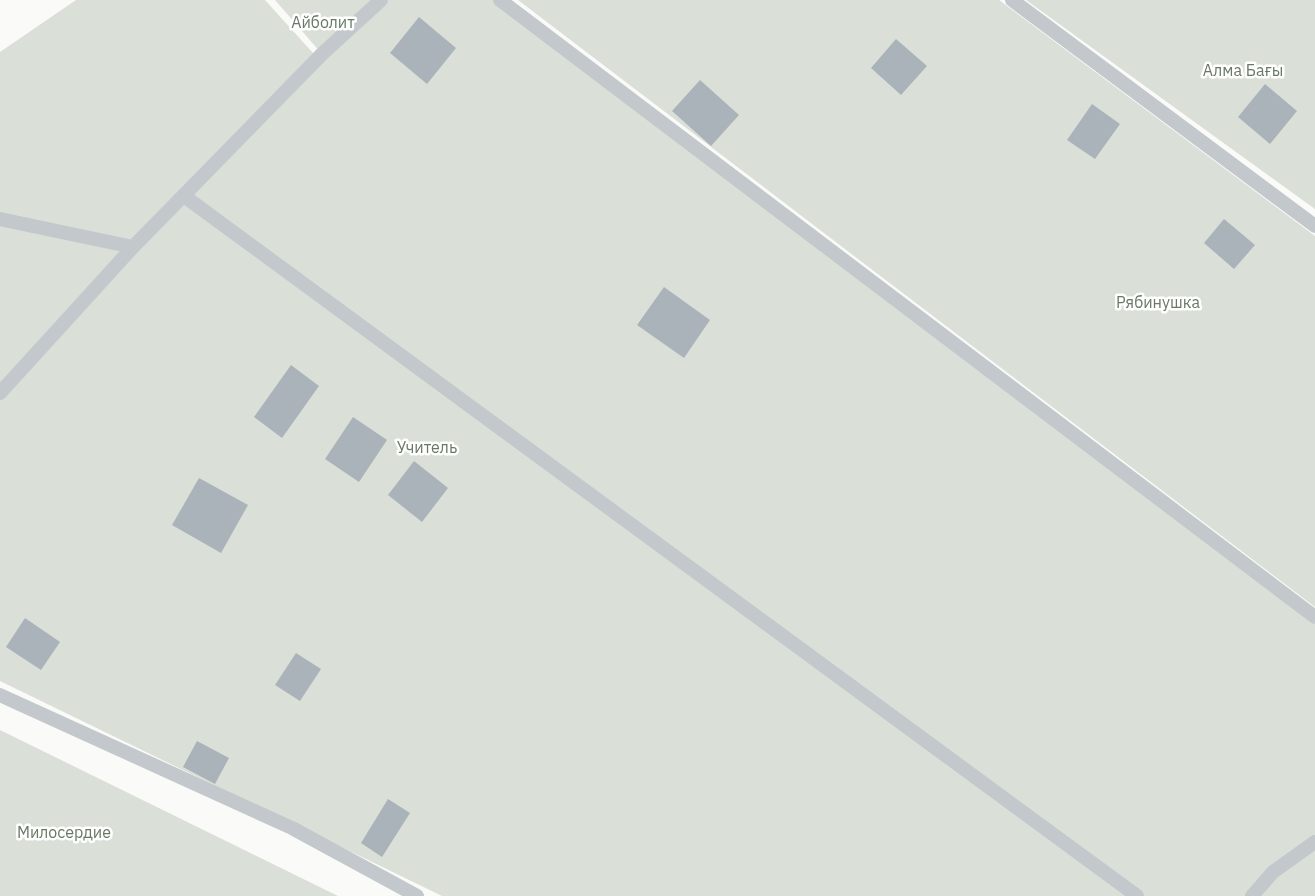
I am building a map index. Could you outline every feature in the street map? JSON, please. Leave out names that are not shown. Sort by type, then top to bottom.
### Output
[{"type":"lane","points":[[0,393],[133,247],[322,54],[381,0]]},
{"type":"lane","points":[[500,0],[1315,617]]},
{"type":"lane","points":[[1012,0],[1315,226]]},
{"type":"lane","points":[[184,196],[1137,896]]},
{"type":"lane","points":[[0,220],[133,247]]},
{"type":"lane","points":[[0,695],[292,828],[417,896]]},
{"type":"lane","points":[[1252,896],[1273,872],[1315,842]]},
{"type":"green space","name":"Учитель","points":[[76,0],[265,0],[322,63],[385,0],[495,0],[1315,624],[1315,896],[442,896],[0,681],[0,52]]},
{"type":"green space","name":"Айболит","points":[[275,0],[372,0],[322,54]]},
{"type":"green space","name":"Рябинушка","points":[[518,0],[999,0],[1315,236],[1315,607]]},
{"type":"green space","name":"Алма Бағы","points":[[1026,0],[1315,0],[1315,209]]},
{"type":"green space","name":"Милосердие","points":[[0,730],[338,896],[0,896]]},
{"type":"building","points":[[419,17],[456,48],[427,84],[390,53]]},
{"type":"building","points":[[896,39],[927,66],[901,95],[871,68]]},
{"type":"building","points":[[700,80],[739,115],[711,146],[672,111]]},
{"type":"building","points":[[1265,84],[1297,111],[1270,144],[1238,117]]},
{"type":"building","points":[[1092,104],[1120,124],[1095,159],[1067,140]]},
{"type":"building","points":[[1224,219],[1255,245],[1234,269],[1204,243]]},
{"type":"building","points":[[664,287],[710,320],[684,358],[637,325]]},
{"type":"building","points":[[291,365],[319,386],[282,438],[254,417]]},
{"type":"building","points":[[353,417],[387,440],[359,482],[325,459]]},
{"type":"building","points":[[414,461],[448,488],[422,522],[388,495]]},
{"type":"building","points":[[199,478],[248,505],[221,553],[172,525]]},
{"type":"building","points":[[25,618],[60,642],[41,670],[6,647]]},
{"type":"building","points":[[296,653],[321,669],[300,701],[275,685]]},
{"type":"building","points":[[197,741],[229,758],[215,784],[183,767]]},
{"type":"building","points":[[388,799],[410,813],[382,857],[361,843]]}]
